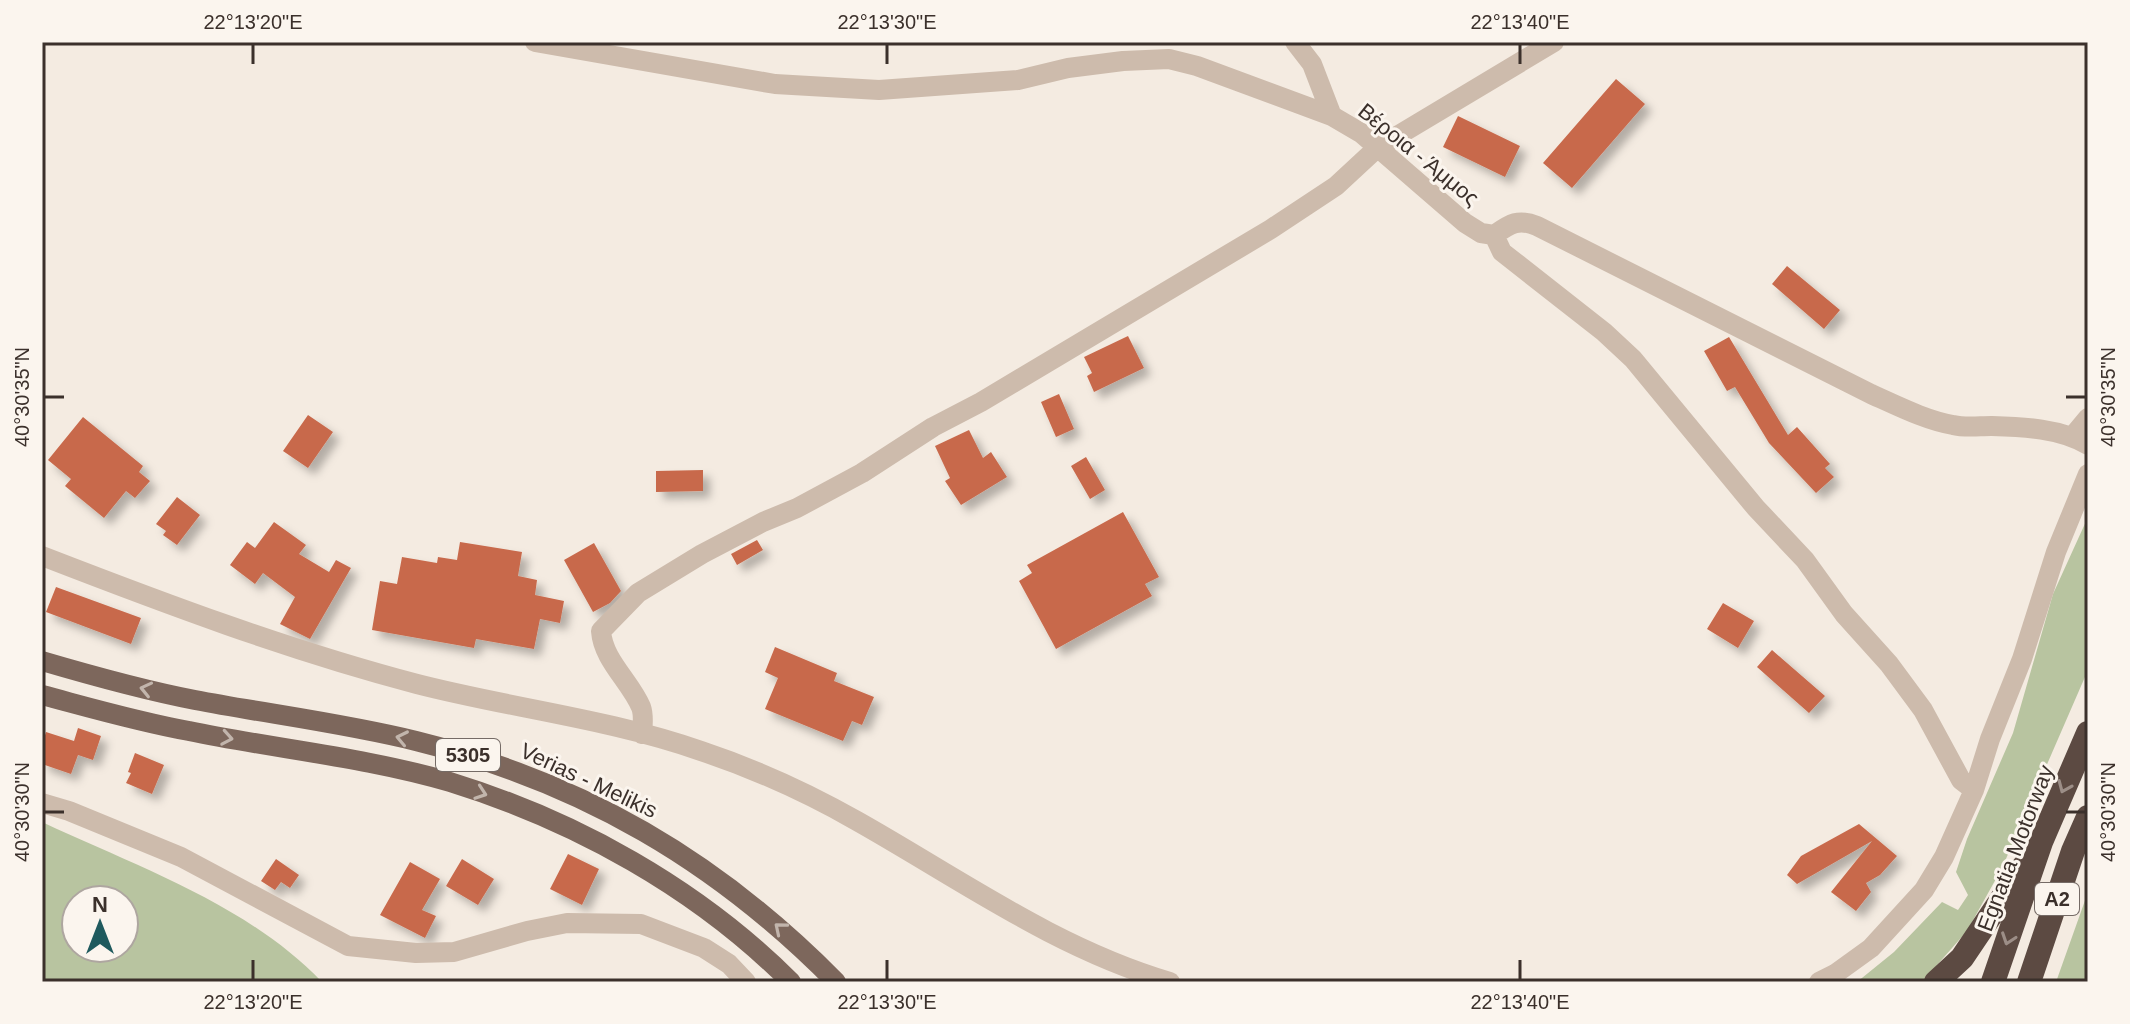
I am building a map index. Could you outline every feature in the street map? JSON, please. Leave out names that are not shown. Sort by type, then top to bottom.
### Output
[{"type":"highway","name":"Egnatia Motorway","points":[[1993,982],[2041,842],[2088,733]]},
{"type":"highway","name":"Α2","points":[[2029,982],[2073,851],[2088,817]]},
{"type":"highway","points":[[1936,982],[1962,958],[2041,842]]},
{"type":"main road","name":"Verias - Melikis","points":[[42,661],[140,688],[415,741],[546,782],[641,829],[726,883],[795,941],[836,982]]},
{"type":"main road","name":"5305","points":[[42,695],[190,732],[403,771],[449,782],[535,812],[625,857],[694,900],[791,982]]},
{"type":"street","name":"Βέροια - Άμμος","points":[[535,42],[775,84],[879,90],[1018,80],[1068,68],[1169,59],[1197,66],[1332,116],[1361,133],[1465,223],[1481,233],[1494,235]]},
{"type":"street","points":[[1295,42],[1312,64],[1332,116]]},
{"type":"street","points":[[642,734],[643,710],[608,654],[601,631],[638,593],[702,554],[862,473],[933,427],[981,402],[1271,229],[1336,186],[1377,148],[1554,42]]},
{"type":"street","points":[[1974,790],[1961,780],[1923,710],[1889,664],[1844,614],[1805,560],[1756,508],[1633,359],[1604,332],[1502,252],[1494,235],[1513,222],[1523,220],[1871,394],[1922,416],[1956,426],[2014,427],[2081,440],[2088,418]]},
{"type":"street","points":[[1819,982],[1871,948],[1924,890],[1944,857],[1974,790],[1990,739],[2022,659],[2056,552],[2088,474]]},
{"type":"street","points":[[42,556],[218,624],[291,648],[418,684],[642,734],[701,751],[804,793],[868,827],[1031,924],[1127,969],[1170,982]]},
{"type":"street","points":[[42,803],[181,857],[348,946],[416,953],[454,952],[567,923],[641,924],[704,948],[729,964],[746,982]]},
{"type":"green space","points":[[2088,517],[2088,670],[2002,868],[1967,931],[1922,982],[1857,982],[1894,952],[1942,902],[1958,910],[1968,895],[1956,872],[2013,733],[2053,594]]},
{"type":"green space","points":[[42,822],[226,909],[260,930],[322,982],[43,982]]},
{"type":"green space","points":[[2088,892],[2088,982],[2056,982]]},
{"type":"building","points":[[1616,79],[1645,104],[1572,188],[1543,163]]},
{"type":"building","points":[[1458,116],[1520,146],[1505,177],[1443,147]]},
{"type":"building","points":[[1787,266],[1840,310],[1824,329],[1772,284]]},
{"type":"building","points":[[1128,336],[1144,368],[1094,392],[1087,376],[1092,373],[1084,357]]},
{"type":"building","points":[[1729,337],[1788,435],[1797,427],[1830,464],[1825,468],[1834,477],[1816,493],[1769,443],[1735,387],[1727,391],[1704,351]]},
{"type":"building","points":[[1059,394],[1074,429],[1056,437],[1041,402]]},
{"type":"building","points":[[308,415],[333,432],[308,468],[283,451]]},
{"type":"building","points":[[83,417],[143,466],[139,472],[150,481],[135,498],[126,491],[104,518],[65,486],[71,479],[48,460]]},
{"type":"building","points":[[969,430],[983,458],[991,452],[1007,477],[961,505],[945,481],[950,478],[935,446]]},
{"type":"building","points":[[1086,457],[1105,490],[1090,499],[1071,466]]},
{"type":"building","points":[[703,470],[703,491],[656,492],[656,471]]},
{"type":"building","points":[[177,497],[200,515],[177,545],[163,535],[166,531],[156,524]]},
{"type":"building","points":[[1123,512],[1159,577],[1145,584],[1152,596],[1056,649],[1019,581],[1032,573],[1027,565]]},
{"type":"building","points":[[274,522],[306,545],[299,554],[329,572],[336,560],[351,568],[310,639],[280,624],[295,597],[263,573],[255,584],[230,565],[247,542],[255,548]]},
{"type":"building","points":[[757,540],[763,550],[737,565],[731,554]]},
{"type":"building","points":[[460,542],[522,552],[518,576],[537,580],[535,595],[564,601],[560,623],[540,619],[534,649],[476,639],[474,648],[372,630],[380,581],[397,584],[402,557],[437,563],[438,557],[457,560]]},
{"type":"building","points":[[594,543],[621,591],[610,603],[593,612],[564,560]]},
{"type":"building","points":[[56,587],[141,618],[131,644],[46,612]]},
{"type":"building","points":[[1723,603],[1754,621],[1738,648],[1707,629]]},
{"type":"building","points":[[775,647],[837,673],[834,681],[874,697],[862,725],[852,721],[843,741],[765,709],[778,678],[765,672]]},
{"type":"building","points":[[1772,650],[1825,696],[1809,713],[1757,667]]},
{"type":"building","points":[[78,728],[101,736],[93,760],[78,755],[71,774],[42,764],[46,732],[74,741]]},
{"type":"building","points":[[135,753],[164,765],[152,794],[126,783]]},
{"type":"building","points":[[1859,824],[1897,856],[1880,875],[1866,883],[1871,892],[1856,911],[1831,892],[1872,841],[1797,884],[1787,875],[1801,856]]},
{"type":"building","points":[[568,854],[599,869],[582,905],[550,889]]},
{"type":"building","points":[[276,859],[299,875],[290,888],[281,882],[275,890],[261,881]]},
{"type":"building","points":[[462,859],[494,879],[478,905],[446,886]]},
{"type":"building","points":[[410,862],[440,879],[422,910],[436,916],[425,938],[380,915]]}]
